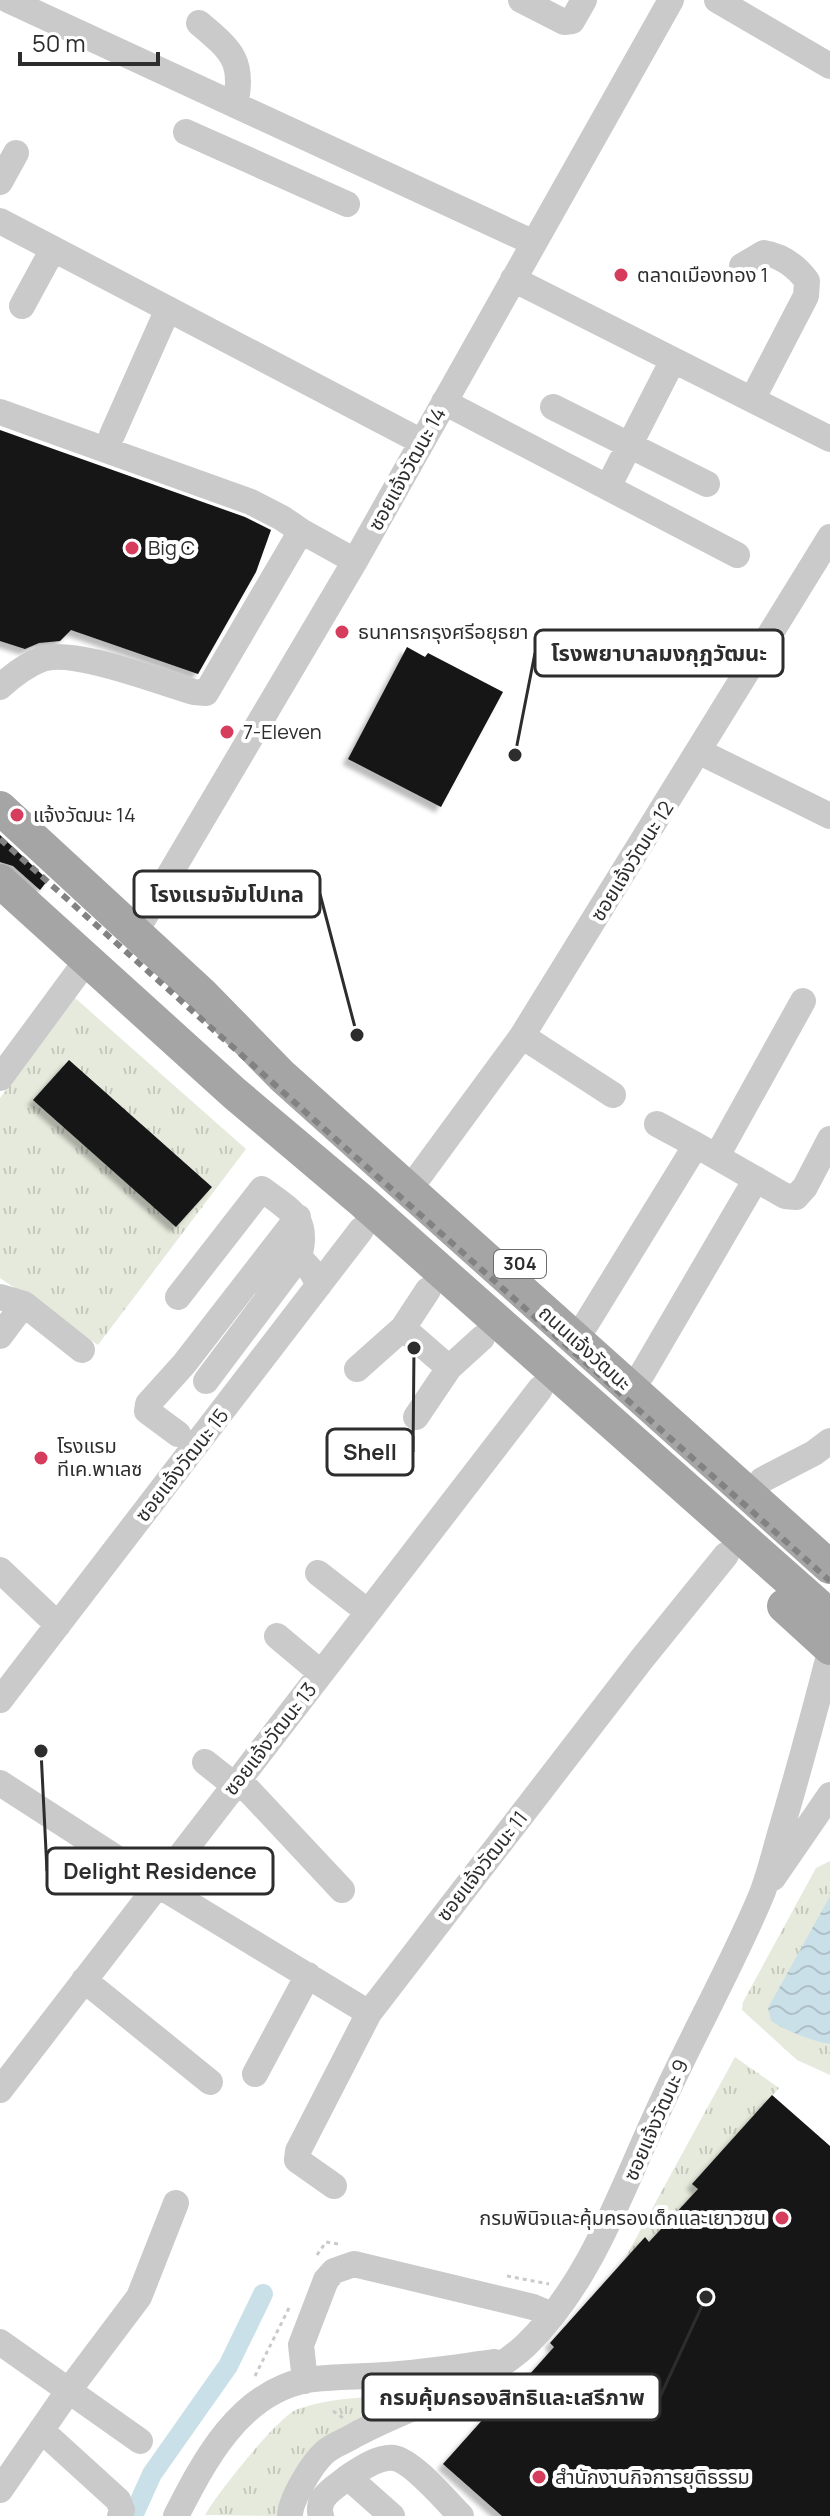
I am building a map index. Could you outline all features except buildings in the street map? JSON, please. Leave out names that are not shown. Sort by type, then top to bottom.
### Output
[{"type":"main road","name":"ถนนแจ้งวัฒนะ","points":[[0,808],[203,995],[282,1076],[830,1567]]},
{"type":"main road","name":"ถนนแจ้งวัฒนะ","points":[[3,891],[87,960],[234,1093],[341,1182],[517,1338],[820,1618],[830,1650]]},
{"type":"main road","name":"ถนนแจ้งวัฒนะ","points":[[203,995],[291,1060],[830,1541]]},
{"type":"main road","name":"ถนนแจ้งวัฒนะ","points":[[234,1093],[286,1154],[361,1230],[726,1555],[820,1618]]},
{"type":"street","points":[[8,0],[534,243]]},
{"type":"street","points":[[521,0],[564,22],[572,21],[584,0]]},
{"type":"street","name":"ซอยแจ้งวัฒนะ 14","points":[[135,933],[355,561],[671,0]]},
{"type":"street","points":[[717,0],[830,66]]},
{"type":"street","points":[[199,23],[235,57],[245,109],[237,154]]},
{"type":"street","points":[[186,132],[347,204]]},
{"type":"street","points":[[0,182],[16,153]]},
{"type":"street","points":[[0,221],[422,442]]},
{"type":"street","points":[[22,306],[53,249]]},
{"type":"street","points":[[742,266],[764,253],[777,255],[798,269],[807,281],[806,296],[753,398]]},
{"type":"street","points":[[513,279],[830,439]]},
{"type":"street","points":[[112,435],[168,309]]},
{"type":"street","points":[[608,487],[673,360]]},
{"type":"street","points":[[444,402],[737,555]]},
{"type":"street","points":[[553,407],[707,484]]},
{"type":"street","points":[[0,412],[251,502],[355,561]]},
{"type":"street","points":[[0,687],[42,659],[70,656],[206,693],[301,531]]},
{"type":"street","name":"ซอยแจ้งวัฒนะ 12","points":[[420,1175],[522,1036],[830,537]]},
{"type":"street","points":[[700,752],[830,816]]},
{"type":"street","points":[[0,1078],[87,960]]},
{"type":"street","points":[[586,1324],[706,1151],[803,1001]]},
{"type":"street","points":[[522,1036],[613,1095]]},
{"type":"street","points":[[657,1124],[785,1196],[796,1197],[805,1187],[830,1139]]},
{"type":"street","points":[[642,1374],[756,1179]]},
{"type":"street","points":[[178,1297],[262,1189],[298,1217],[304,1240],[299,1257],[206,1381]]},
{"type":"street","points":[[178,1434],[147,1411],[148,1404],[184,1364],[298,1217]]},
{"type":"street","name":"ซอยแจ้งวัฒนะ 15","points":[[0,1700],[361,1230]]},
{"type":"street","points":[[299,1257],[319,1285]]},
{"type":"street","points":[[357,1369],[403,1328],[428,1290]]},
{"type":"street","points":[[0,1336],[12,1301],[82,1350]]},
{"type":"street","points":[[403,1328],[449,1368]]},
{"type":"street","points":[[416,1417],[449,1368],[482,1338]]},
{"type":"street","points":[[184,1364],[206,1381],[228,1406]]},
{"type":"street","name":"ซอยแจ้งวัฒนะ 13","points":[[0,2090],[540,1389]]},
{"type":"street","points":[[762,1480],[814,1453],[830,1441]]},
{"type":"street","name":"ซอยแจ้งวัฒนะ 11","points":[[334,2186],[297,2160],[298,2151],[369,2013],[641,1660],[726,1555]]},
{"type":"street","points":[[0,1570],[58,1625]]},
{"type":"street","points":[[318,1573],[368,1612]]},
{"type":"street","points":[[277,1636],[321,1673]]},
{"type":"street","name":"ซอยแจ้งวัฒนะ 9","points":[[762,1894],[830,1650]]},
{"type":"street","points":[[205,1762],[237,1782],[342,1890]]},
{"type":"street","points":[[0,1783],[158,1885],[369,2013]]},
{"type":"street","name":"ซอยแจ้งวัฒนะ 9","points":[[290,2516],[304,2480],[324,2453],[379,2422],[453,2392],[525,2346],[552,2315],[606,2226],[762,1894],[830,1795]]},
{"type":"street","points":[[255,2074],[308,1975]]},
{"type":"street","points":[[84,1980],[210,2082]]},
{"type":"street","points":[[0,2490],[69,2390],[139,2297],[176,2203]]},
{"type":"street","points":[[305,2381],[301,2345],[326,2280],[334,2271],[345,2266],[354,2264],[533,2307],[552,2315]]},
{"type":"street","points":[[0,2342],[140,2441]]},
{"type":"street","points":[[176,2516],[201,2466],[223,2435],[275,2392],[305,2381],[502,2362]]},
{"type":"street","points":[[41,2430],[118,2500],[122,2510],[120,2516]]},
{"type":"street","points":[[321,2516],[318,2507],[321,2499],[365,2465],[392,2458],[406,2463],[461,2516]]},
{"type":"street","points":[[348,2477],[392,2516]]},
{"type":"green space","points":[[75,998],[246,1149],[98,1345],[0,1278],[0,1098]]},
{"type":"green space","points":[[830,1861],[830,2075],[797,2060],[742,2010],[743,2002],[816,1868]]},
{"type":"green space","points":[[735,2057],[779,2088],[693,2184],[698,2189],[649,2242],[645,2237],[623,2262]]},
{"type":"green space","points":[[420,2393],[364,2425],[281,2516],[205,2515],[234,2474],[289,2414],[312,2405],[343,2399]]},
{"type":"water","points":[[830,1896],[830,2044],[791,2032],[771,2021],[768,2008]]},
{"type":"waterway","points":[[133,2516],[152,2474],[228,2366],[263,2294]]},
{"type":"railway","points":[[0,839],[830,1581]]},
{"type":"place","name":"ตลาดเมืองทอง 1","points":[[621,275]]},
{"type":"place","name":"Big C","points":[[132,548]]},
{"type":"place","name":"ธนาคารกรุงศรีอยุธยา","points":[[342,632]]},
{"type":"place","name":"7-Eleven","points":[[227,732]]},
{"type":"place","name":"โรงพยาบาลมงกุฎวัฒนะ","points":[[515,755]]},
{"type":"place","name":"แจ้งวัฒนะ 14","points":[[17,815]]},
{"type":"place","name":"โรงแรมจัมโปเทล","points":[[357,1035]]},
{"type":"place","name":"Shell","points":[[414,1348]]},
{"type":"place","name":"โรงแรม ทีเค.พาเลซ","points":[[41,1458]]},
{"type":"place","name":"Delight Residence","points":[[41,1751]]},
{"type":"place","name":"กรมพินิจและคุ้มครองเด็กและเยาวชน","points":[[782,2218]]},
{"type":"place","name":"กรมคุ้มครองสิทธิและเสรีภาพ","points":[[706,2297]]},
{"type":"place","name":"สำนักงานกิจการยุติธรรม","points":[[539,2477]]}]
